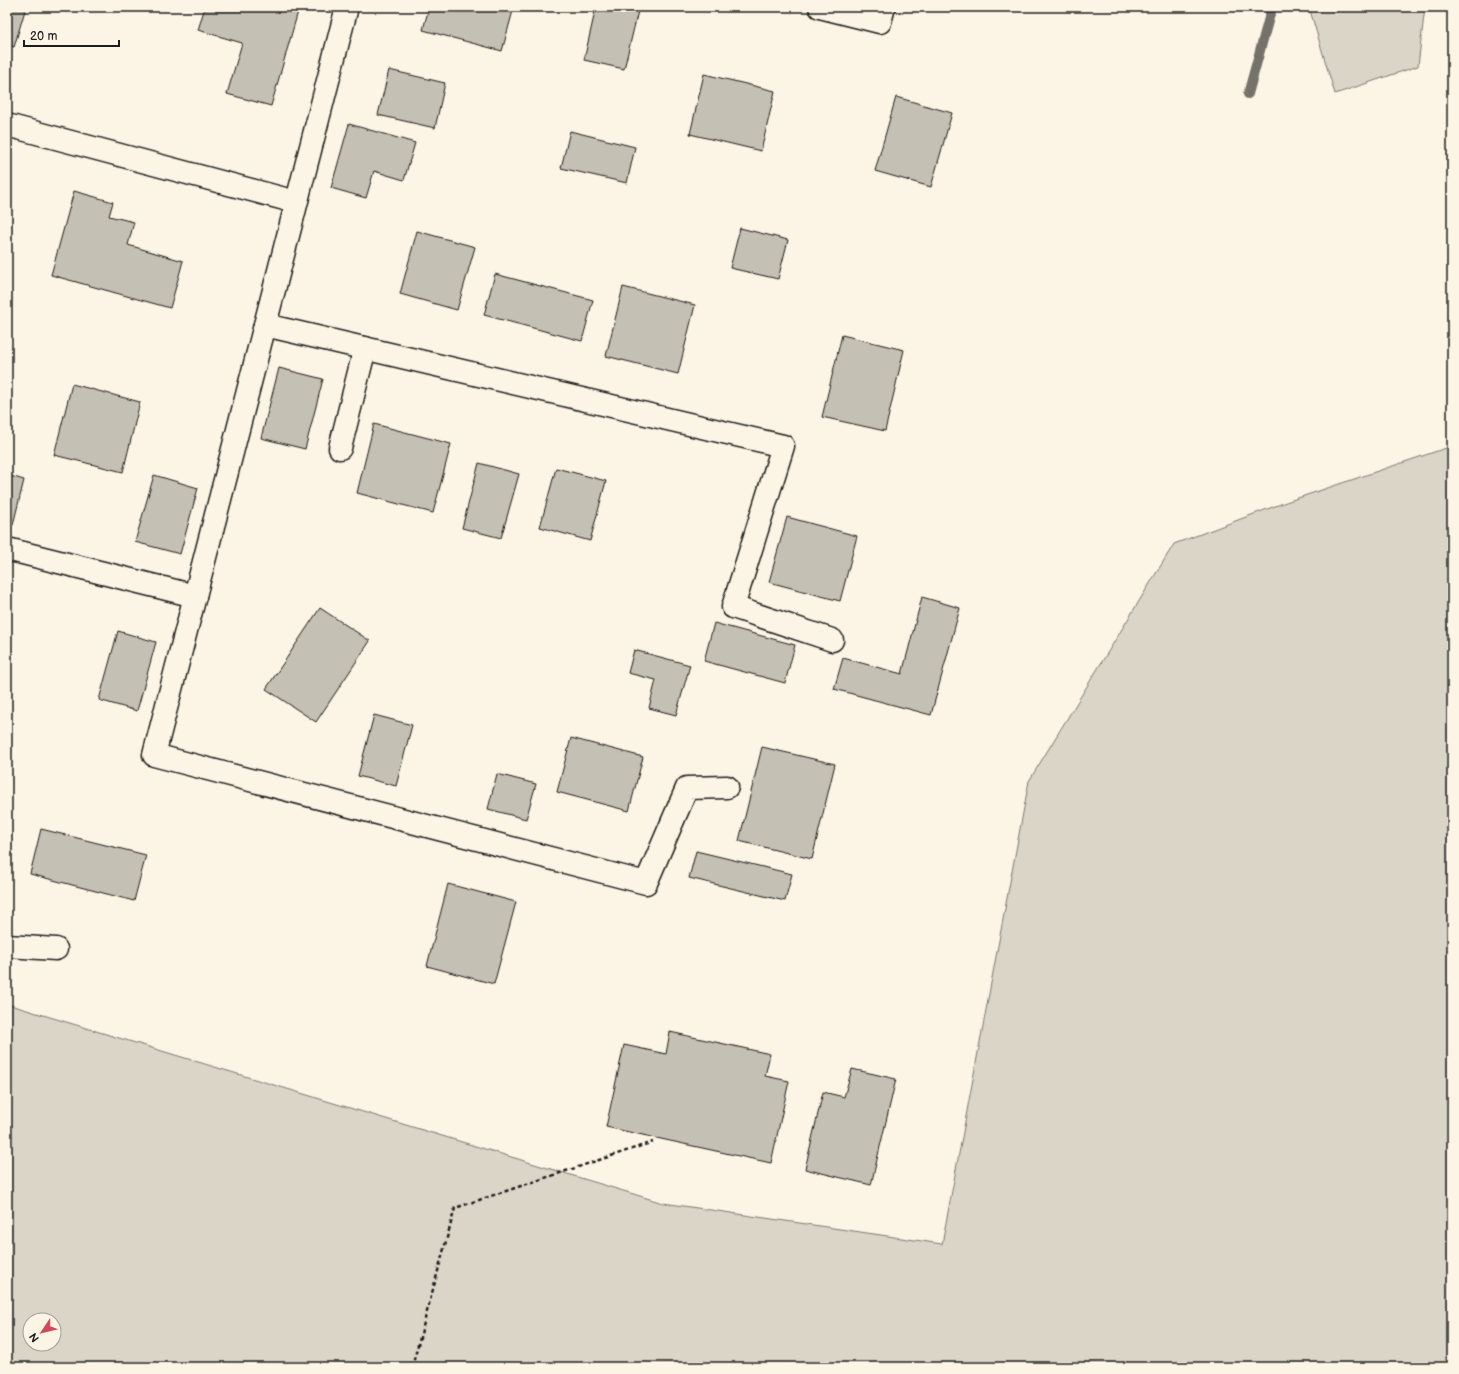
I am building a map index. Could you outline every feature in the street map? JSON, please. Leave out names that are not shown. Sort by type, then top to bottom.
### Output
[{"type":"street","points":[[347,7],[154,755],[646,883],[687,788],[728,787]]},
{"type":"street","points":[[820,7],[880,22],[884,7]]},
{"type":"street","points":[[7,125],[296,202]]},
{"type":"street","points":[[265,325],[784,446],[733,607],[832,640]]},
{"type":"street","points":[[340,448],[365,348]]},
{"type":"street","points":[[7,549],[195,596]]},
{"type":"street","points":[[7,946],[56,949]]},
{"type":"path","points":[[412,1367],[455,1208],[653,1142]]},
{"type":"shaded area","points":[[1309,7],[1425,7],[1418,66],[1335,94]]},
{"type":"shaded area","points":[[1452,446],[1452,1367],[7,1367],[7,1004],[663,1203],[942,1244],[1029,781],[1174,544],[1286,502]]},
{"type":"building","points":[[7,7],[26,7],[14,47],[7,45]]},
{"type":"building","points":[[205,7],[299,8],[271,106],[227,94],[242,43],[198,30]]},
{"type":"building","points":[[429,7],[514,7],[502,51],[423,30]]},
{"type":"building","points":[[596,7],[639,7],[624,69],[584,60]]},
{"type":"building","points":[[389,70],[445,83],[435,128],[378,115]]},
{"type":"building","points":[[704,74],[775,91],[761,151],[690,134]]},
{"type":"building","points":[[896,97],[952,113],[931,187],[875,171]]},
{"type":"building","points":[[349,124],[415,143],[404,180],[374,171],[366,198],[331,188]]},
{"type":"building","points":[[570,131],[635,147],[627,183],[561,168]]},
{"type":"building","points":[[74,191],[113,202],[109,216],[134,222],[128,245],[183,261],[170,308],[51,275]]},
{"type":"building","points":[[740,228],[788,240],[778,279],[730,268]]},
{"type":"building","points":[[417,231],[475,247],[457,310],[400,294]]},
{"type":"building","points":[[495,274],[593,300],[582,341],[484,315]]},
{"type":"building","points":[[623,287],[695,305],[678,374],[606,356]]},
{"type":"building","points":[[842,335],[904,350],[885,431],[822,417]]},
{"type":"building","points":[[279,368],[323,379],[305,449],[261,438]]},
{"type":"building","points":[[72,384],[140,402],[123,472],[54,455]]},
{"type":"building","points":[[374,424],[451,444],[433,513],[357,493]]},
{"type":"building","points":[[479,463],[519,474],[501,538],[462,528]]},
{"type":"building","points":[[556,468],[606,481],[590,541],[540,527]]},
{"type":"building","points":[[7,475],[24,480],[13,525],[7,524]]},
{"type":"building","points":[[154,475],[198,488],[180,554],[135,542]]},
{"type":"building","points":[[787,517],[857,536],[840,601],[769,582]]},
{"type":"building","points":[[922,597],[960,608],[931,715],[834,689],[843,658],[902,674]]},
{"type":"building","points":[[320,608],[370,641],[316,722],[266,689]]},
{"type":"building","points":[[714,623],[795,645],[785,683],[704,661]]},
{"type":"building","points":[[118,631],[156,642],[137,711],[99,700]]},
{"type":"building","points":[[634,650],[690,665],[676,715],[649,708],[656,680],[628,673]]},
{"type":"building","points":[[374,715],[412,725],[396,786],[358,776]]},
{"type":"building","points":[[571,738],[643,757],[629,811],[557,792]]},
{"type":"building","points":[[762,747],[835,764],[812,859],[739,841]]},
{"type":"building","points":[[497,774],[536,784],[526,819],[488,809]]},
{"type":"building","points":[[41,829],[146,855],[134,901],[30,874]]},
{"type":"building","points":[[696,851],[792,874],[785,901],[689,878]]},
{"type":"building","points":[[448,884],[516,902],[494,984],[427,966]]},
{"type":"building","points":[[670,1032],[770,1054],[765,1076],[789,1081],[771,1163],[606,1127],[624,1045],[666,1054]]},
{"type":"building","points":[[852,1069],[896,1079],[871,1185],[805,1169],[823,1092],[844,1097]]},
{"type":"waterway","points":[[1248,94],[1272,7]]}]
